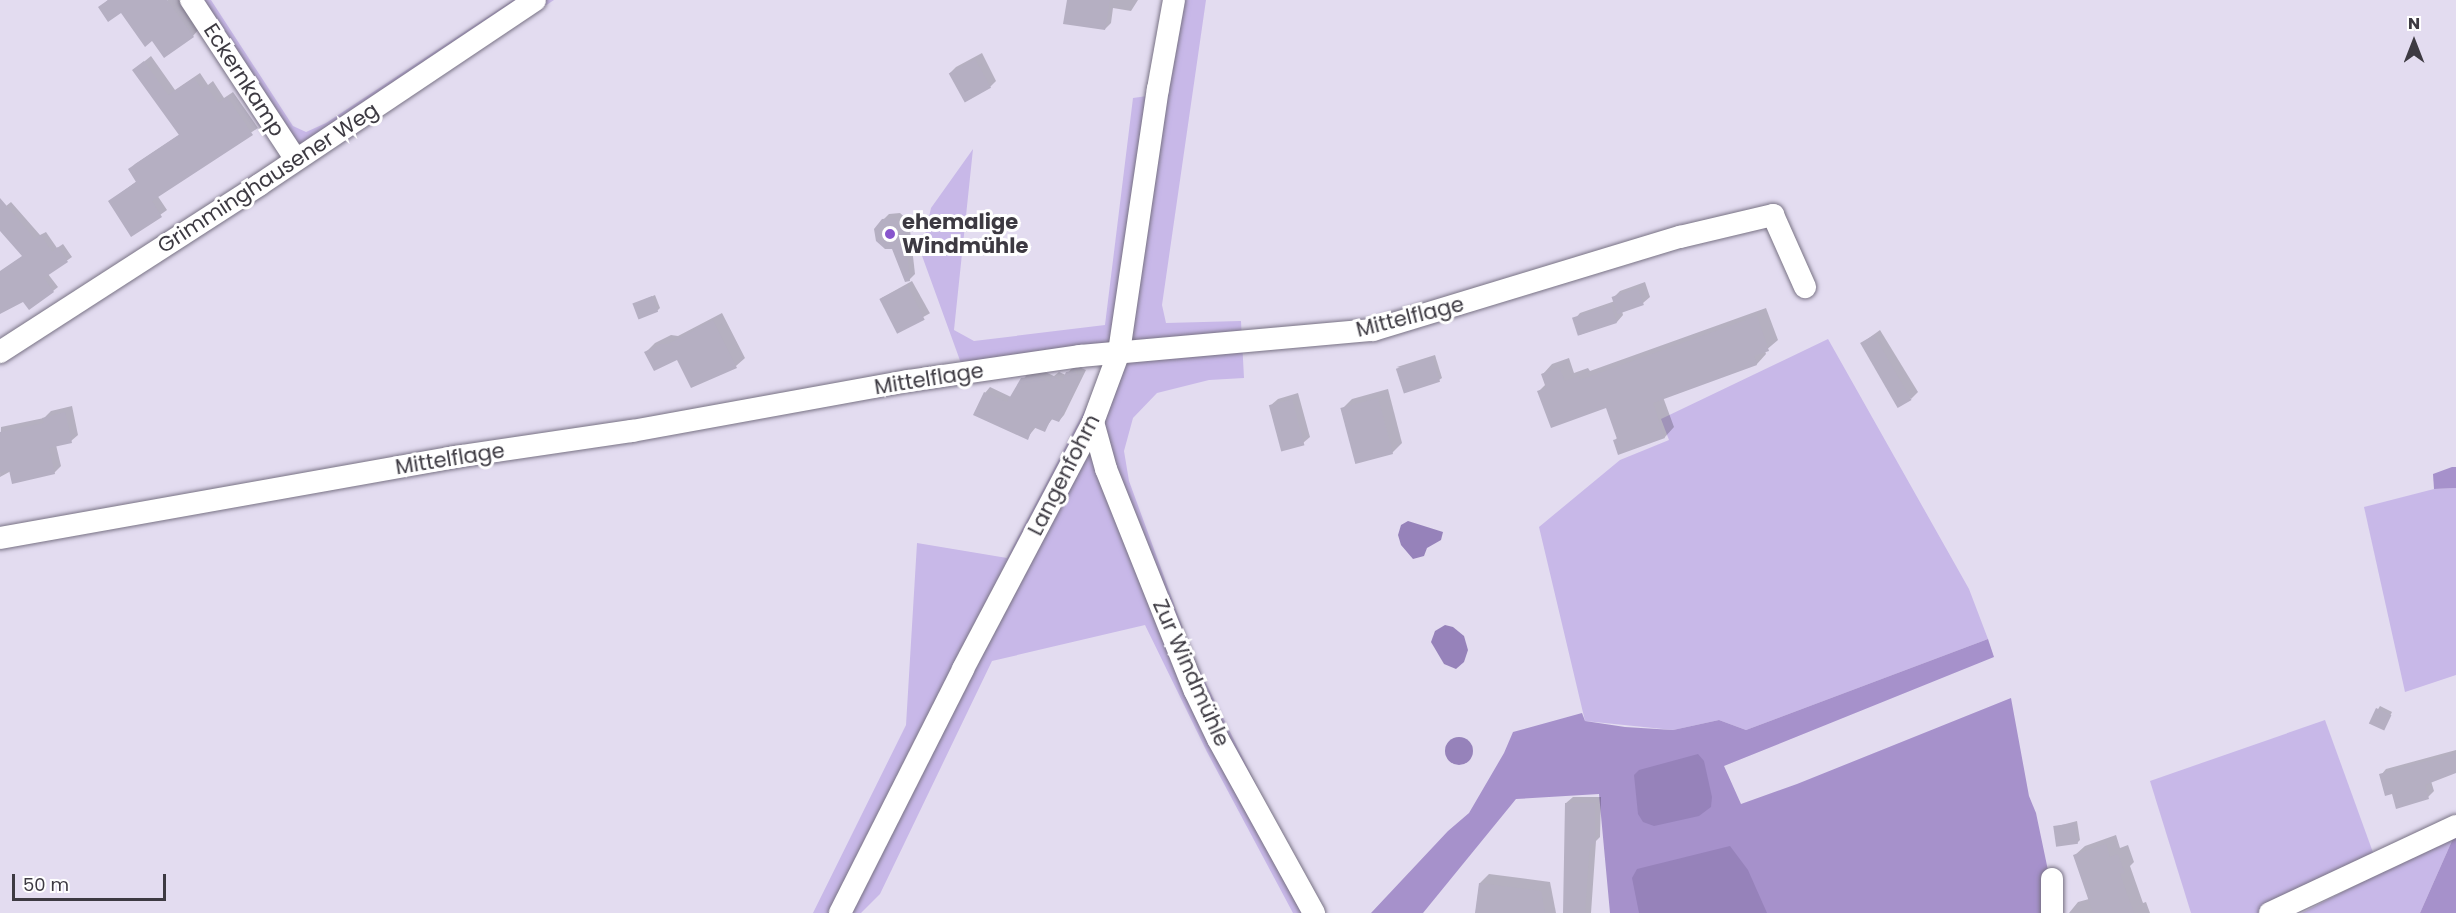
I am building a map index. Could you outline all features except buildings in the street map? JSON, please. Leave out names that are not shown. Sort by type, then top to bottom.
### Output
[{"type":"street","name":"Eckernkamp","points":[[191,0],[296,160]]},
{"type":"street","name":"Grimminghausener Weg","points":[[0,352],[296,160],[535,0]]},
{"type":"street","name":"Langenfohrn","points":[[840,913],[963,669],[1092,422],[1119,352],[1158,89],[1174,0]]},
{"type":"street","name":"Mittelflage","points":[[0,538],[455,457],[632,431],[908,381],[1119,352],[1373,330],[1680,237],[1773,215],[1804,287]]},
{"type":"street","name":"Zur Windmühle","points":[[1092,422],[1107,469],[1195,691],[1218,739],[1314,913]]},
{"type":"street","points":[[2270,913],[2456,826]]},
{"type":"street","points":[[2052,879],[2052,913]]},
{"type":"shaded area","points":[[199,0],[211,0],[293,126],[306,132],[326,123],[513,0],[554,0],[307,163]]},
{"type":"shaded area","points":[[1164,0],[1206,0],[1162,305],[1166,323],[1241,321],[1244,378],[1209,380],[1157,393],[1133,418],[1124,451],[1129,481],[1195,661],[1284,841],[1325,913],[1293,913],[1207,752],[1145,625],[992,661],[880,894],[861,913],[813,913],[906,725],[917,543],[1007,558],[1102,377],[1110,348],[962,366],[921,253],[931,208],[973,149],[954,330],[974,341],[1105,325],[1133,98],[1147,96]]},
{"type":"shaded area","points":[[1828,339],[1969,589],[1988,639],[1746,730],[1719,720],[1673,730],[1585,721],[1539,527],[1620,460],[1669,440],[1661,419]]},
{"type":"shaded area","points":[[2456,467],[2456,488],[2434,489],[2433,474]]},
{"type":"shaded area","points":[[2456,488],[2456,675],[2405,692],[2364,507],[2434,489]]},
{"type":"shaded area","points":[[1408,521],[1443,532],[1441,540],[1427,548],[1424,556],[1413,559],[1401,545],[1398,535],[1401,525]]},
{"type":"shaded area","points":[[1445,625],[1453,627],[1464,636],[1468,650],[1464,662],[1456,669],[1444,664],[1431,642],[1435,631]]},
{"type":"shaded area","points":[[1988,639],[1994,657],[1724,766],[1741,804],[1797,784],[2011,698],[2029,796],[2036,813],[2050,880],[2046,913],[1610,913],[1599,794],[1516,799],[1423,913],[1371,913],[1448,831],[1469,813],[1504,753],[1513,732],[1582,713],[1585,721],[1625,727],[1673,730],[1719,720],[1746,730]]},
{"type":"shaded area","points":[[2325,720],[2375,858],[2260,913],[2191,913],[2150,781]]},
{"type":"shaded area","points":[[1459,737],[1469,741],[1473,751],[1469,761],[1459,765],[1449,761],[1445,751],[1449,741]]},
{"type":"shaded area","points":[[1698,754],[1704,761],[1712,797],[1711,807],[1699,816],[1654,826],[1643,822],[1638,814],[1634,775],[1639,770]]},
{"type":"shaded area","points":[[2456,827],[2456,913],[2420,913],[2455,834]]},
{"type":"shaded area","points":[[2455,834],[2420,913],[2302,913]]},
{"type":"shaded area","points":[[1730,846],[1748,870],[1767,913],[1639,913],[1632,878],[1637,869]]},
{"type":"place","name":"ehemalige Windmühle","points":[[890,234]]}]
